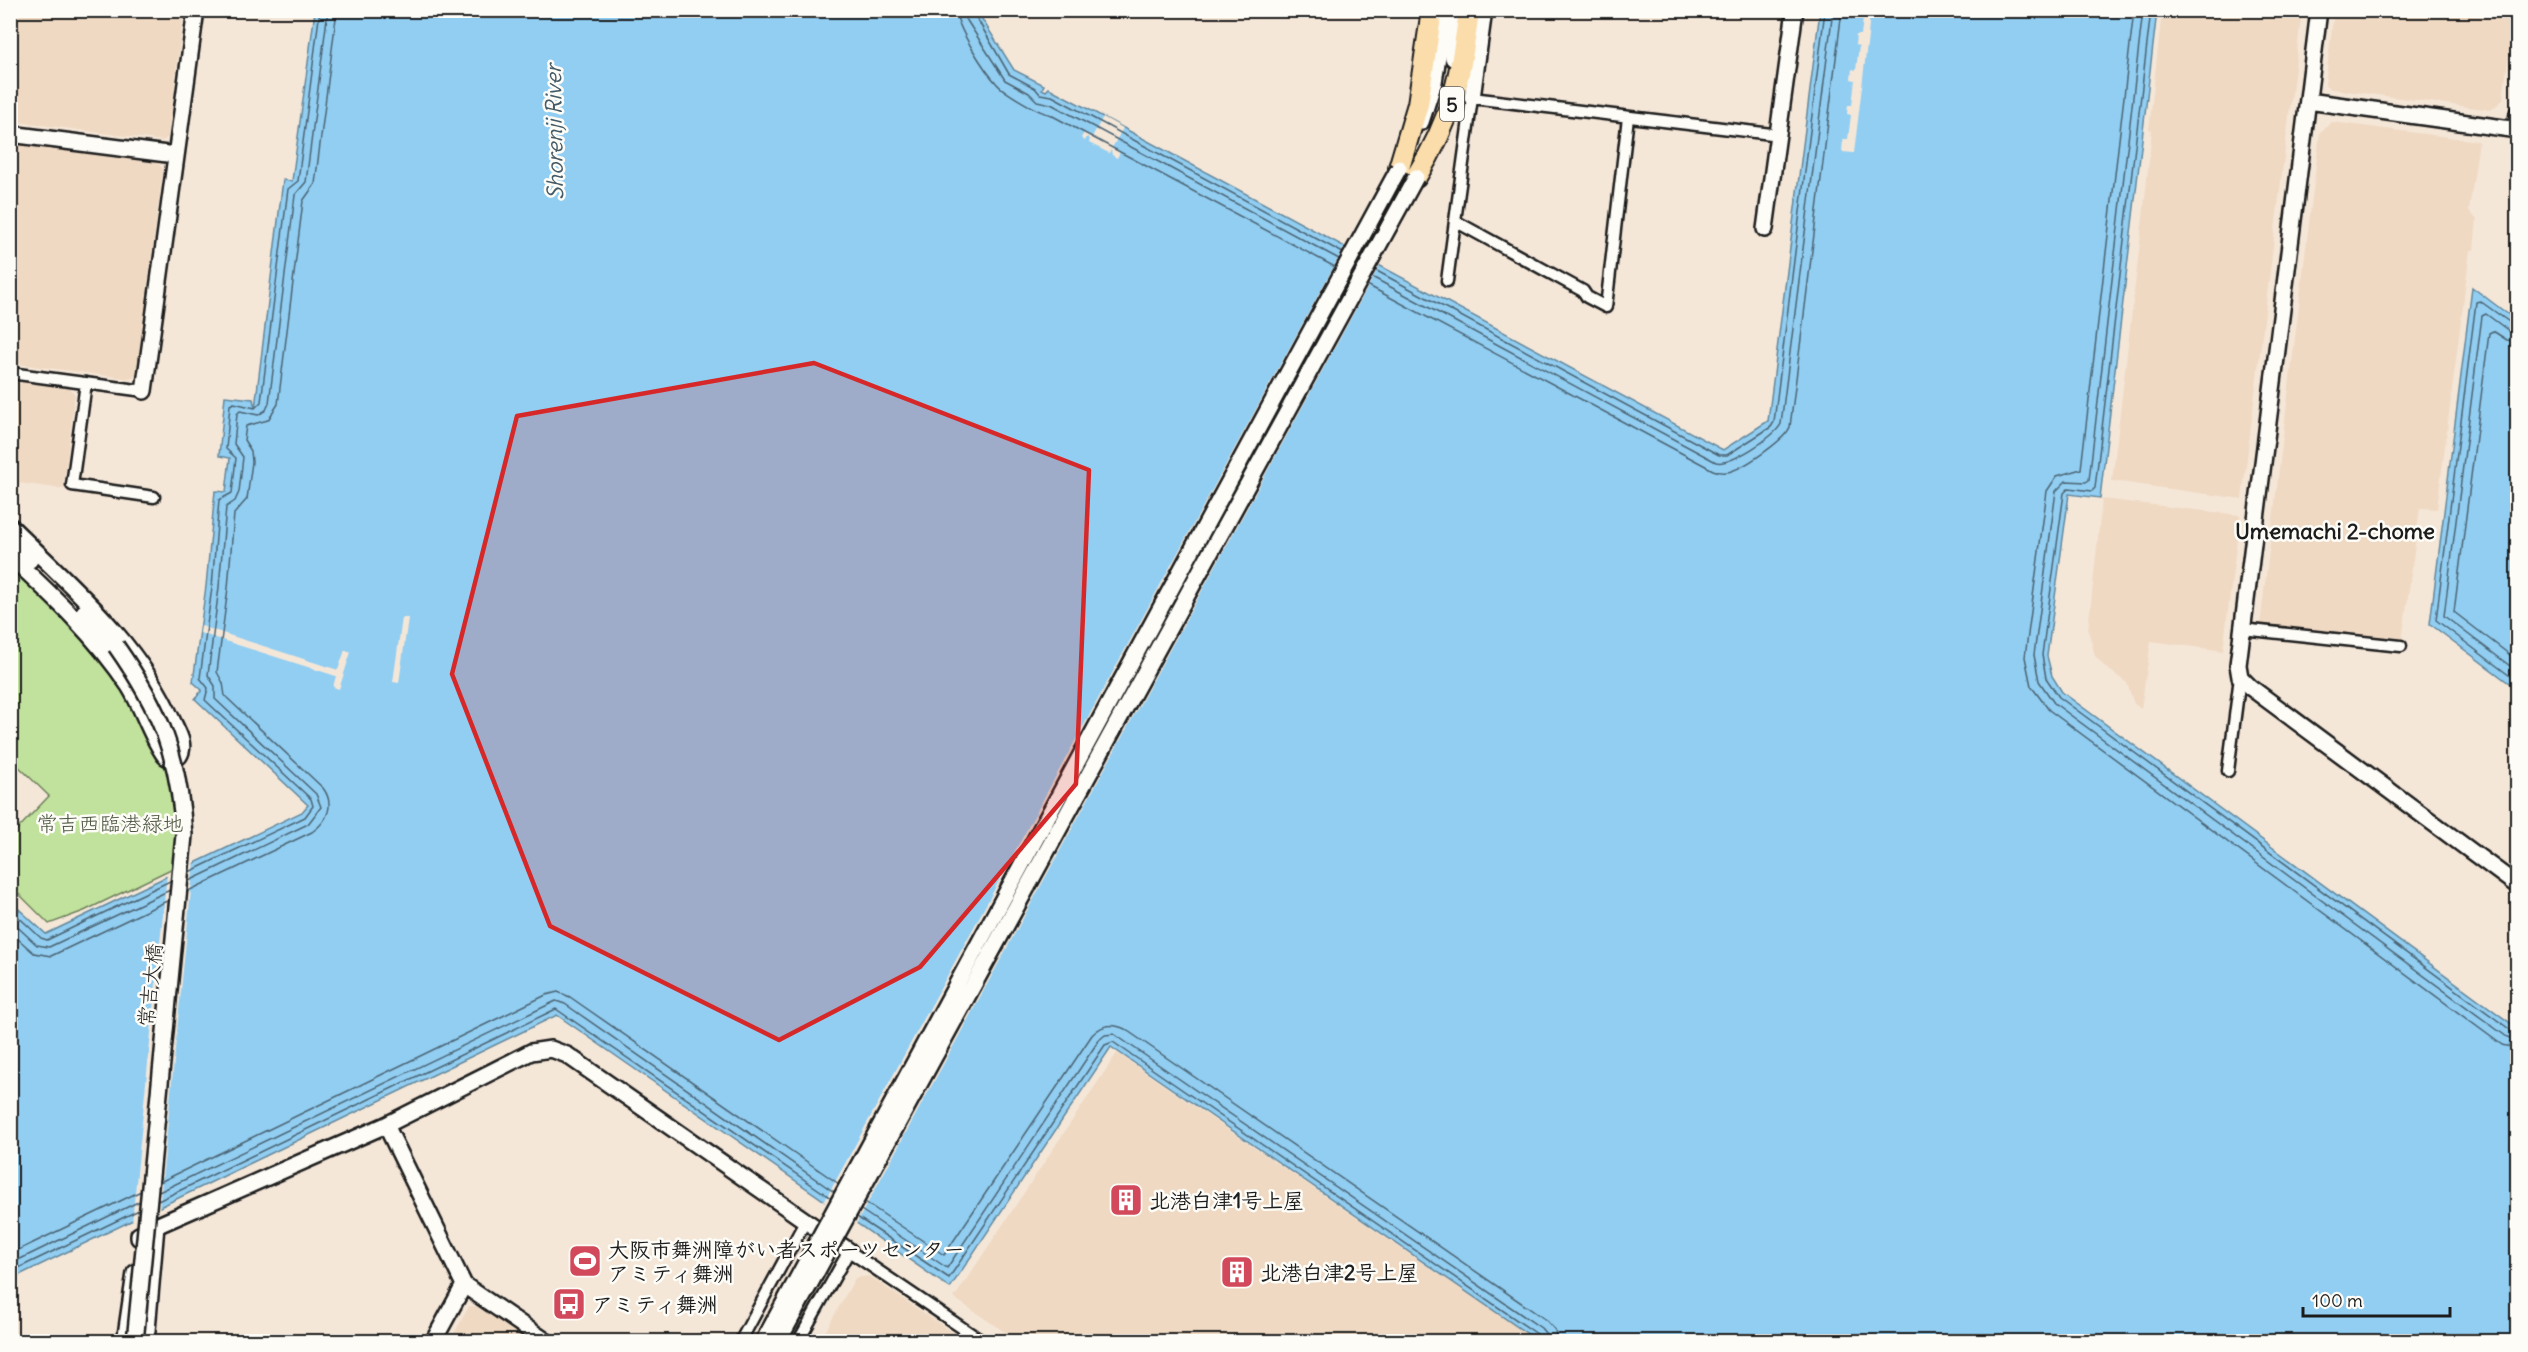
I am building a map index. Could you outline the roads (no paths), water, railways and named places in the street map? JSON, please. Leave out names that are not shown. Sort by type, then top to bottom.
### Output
[{"type":"highway","name":"5","points":[[1408,173],[1432,10]]},
{"type":"highway","name":"5","points":[[1408,173],[1446,125],[1454,99],[1470,10]]},
{"type":"street","points":[[10,373],[144,391],[196,10]]},
{"type":"street","points":[[778,1341],[1408,173],[1434,82],[1445,10]]},
{"type":"street","points":[[763,1341],[1441,116],[1454,54],[1458,10]]},
{"type":"street","points":[[1447,281],[1484,10]]},
{"type":"street","points":[[1765,229],[1794,10]]},
{"type":"street","points":[[2228,771],[2240,677],[2238,665],[2242,629],[2319,10]]},
{"type":"street","points":[[1472,98],[1779,135]]},
{"type":"street","points":[[2308,101],[2517,124]]},
{"type":"street","points":[[1455,221],[1583,291],[1587,297],[1606,307],[1629,117]]},
{"type":"street","points":[[10,134],[175,155]]},
{"type":"street","points":[[87,383],[72,486],[154,497]]},
{"type":"street","points":[[10,526],[102,615],[133,651],[168,710],[183,746],[180,756],[168,759],[162,753],[137,699],[116,666],[87,631],[10,556]]},
{"type":"street","name":"常吉大橋","points":[[10,541],[116,646],[156,709],[168,739],[180,790],[184,834],[135,1341]]},
{"type":"street","points":[[2242,629],[2401,646]]},
{"type":"street","points":[[2240,677],[2250,687],[2517,886]]},
{"type":"street","points":[[125,1341],[139,1235],[386,1125],[531,1052],[551,1049],[567,1055],[983,1341]]},
{"type":"street","points":[[386,1125],[464,1285],[548,1341]]},
{"type":"street","points":[[740,1341],[806,1220]]},
{"type":"street","points":[[146,1341],[156,1226]]},
{"type":"street","points":[[798,1341],[849,1251]]},
{"type":"street","points":[[433,1341],[464,1285]]},
{"type":"water","name":"Shorenji River","points":[[315,11],[977,11],[1014,70],[1044,85],[1042,89],[1046,91],[1049,88],[1723,450],[1768,421],[1820,11],[2157,11],[2100,498],[2069,494],[2047,656],[2052,676],[2062,692],[2517,1028],[2517,1341],[1538,1341],[1111,1047],[950,1288],[557,1015],[11,1279],[10,901],[46,934],[302,812],[308,805],[195,699],[202,690],[193,682],[206,586],[215,491],[226,492],[230,458],[219,456],[225,396],[253,399],[255,408],[283,180],[292,181]]},
{"type":"water","points":[[2472,287],[2517,321],[2517,689],[2430,624]]},
{"type":"place","name":"北港白津1号上屋","points":[[1126,1200]]},
{"type":"place","name":"大阪市舞洲障がい者スポーツセンター アミティ舞洲","points":[[585,1261]]},
{"type":"place","name":"北港白津2号上屋","points":[[1237,1272]]},
{"type":"place","name":"アミティ舞洲","points":[[569,1304]]},
{"type":"district","name":"Umemachi 2-chome","points":[[2335,531]]},
{"type":"park label","name":"常吉西臨港緑地","points":[[110,823]]}]
